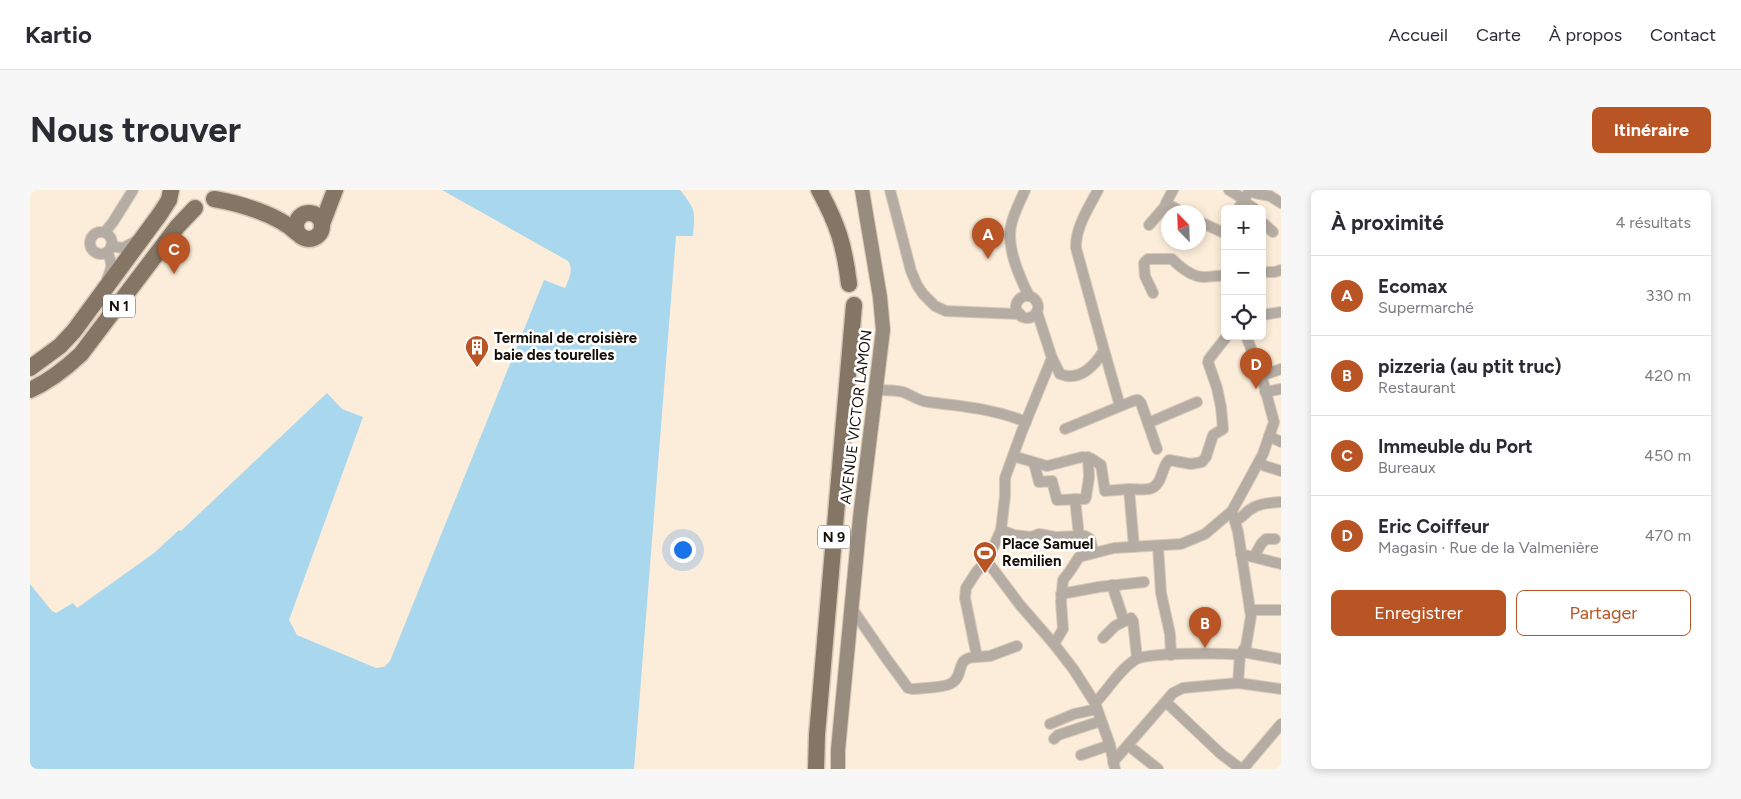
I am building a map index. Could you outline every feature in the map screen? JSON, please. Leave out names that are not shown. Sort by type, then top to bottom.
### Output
[{"type":"main road","points":[[171,190],[181,204],[195,208],[208,204],[219,193]]},
{"type":"main road","name":"N 1","points":[[30,368],[60,346],[102,293],[169,200],[171,190]]},
{"type":"main road","points":[[819,190],[832,212],[838,228],[851,284],[846,238],[830,190]]},
{"type":"main road","points":[[219,193],[230,201],[289,225],[304,238],[312,239],[319,235],[334,192]]},
{"type":"main road","points":[[297,233],[295,225],[305,213],[334,192]]},
{"type":"main road","points":[[219,193],[241,198],[281,212],[305,213],[318,216],[322,224]]},
{"type":"main road","name":"N 1","points":[[30,390],[62,372],[81,354],[177,227],[195,208]]},
{"type":"main road","name":"N 9","points":[[812,769],[812,742],[851,305],[816,769]]},
{"type":"street","points":[[133,190],[105,232],[95,234],[90,239],[90,243],[93,250],[99,254],[109,249],[130,245],[145,235]]},
{"type":"street","name":"AVENUE VICTOR LAMON","points":[[838,769],[838,750],[851,607],[883,330],[880,297],[862,190]]},
{"type":"street","points":[[890,190],[911,271],[922,294],[935,306],[946,311],[1002,313],[1037,302],[1040,324],[1052,358],[1060,374],[1066,377],[1074,377],[1083,373],[1099,359],[1104,350]]},
{"type":"street","points":[[1025,190],[1016,211],[1010,235],[1014,258],[1021,279],[1023,306],[1040,324]]},
{"type":"street","points":[[1098,190],[1080,227],[1076,248],[1120,406]]},
{"type":"street","points":[[1149,225],[1167,204],[1173,190]]},
{"type":"street","points":[[1229,190],[1241,203],[1251,190],[1255,193],[1270,196],[1281,203]]},
{"type":"street","points":[[1206,225],[1221,232]]},
{"type":"street","points":[[1266,226],[1272,232]]},
{"type":"street","points":[[102,293],[112,268],[109,249],[110,236],[105,232]]},
{"type":"street","points":[[1153,294],[1145,276],[1144,263],[1148,259],[1172,259],[1181,268],[1196,276],[1221,276]]},
{"type":"street","points":[[1266,272],[1281,270]]},
{"type":"street","points":[[1023,306],[1033,316],[1037,312]]},
{"type":"street","points":[[1266,314],[1281,312]]},
{"type":"street","points":[[1013,456],[1046,466],[1088,457],[1100,465],[1105,492],[1148,489],[1155,486],[1160,479],[1166,462],[1170,460],[1191,464],[1199,463],[1204,460],[1213,435],[1223,429],[1217,388],[1208,362],[1224,340]]},
{"type":"street","points":[[1054,644],[1063,629],[1061,594],[1063,580],[1079,557],[1114,548],[1181,544],[1206,534],[1233,516],[1259,462],[1274,422],[1261,376],[1248,340]]},
{"type":"street","points":[[978,657],[965,598],[966,588],[976,571],[987,561],[1001,530],[1005,478],[1052,358]]},
{"type":"street","points":[[1261,376],[1281,369]]},
{"type":"street","points":[[1265,392],[1281,389]]},
{"type":"street","points":[[876,390],[902,391],[916,399],[927,402],[941,402],[986,410],[1009,415],[1026,422]]},
{"type":"street","points":[[1065,429],[1132,400],[1138,400],[1157,449]]},
{"type":"street","points":[[1148,423],[1197,402]]},
{"type":"street","points":[[1269,436],[1281,442]]},
{"type":"street","points":[[1034,463],[1039,482],[1052,482],[1057,500],[1075,500],[1086,497],[1089,477],[1088,457]]},
{"type":"street","points":[[1259,462],[1281,471]]},
{"type":"street","points":[[1129,489],[1134,547]]},
{"type":"street","points":[[1075,500],[1079,536]]},
{"type":"street","points":[[1233,516],[1244,517],[1249,511],[1260,504],[1281,502]]},
{"type":"street","points":[[1233,516],[1238,532],[1251,616],[1246,646],[1242,653],[1238,683]]},
{"type":"street","points":[[1001,530],[1014,535],[1031,537],[1039,534],[1055,537],[1079,536],[1088,538],[1094,553]]},
{"type":"street","points":[[1254,557],[1266,539],[1275,539]]},
{"type":"street","points":[[1158,546],[1161,593],[1170,634],[1171,655]]},
{"type":"street","points":[[1241,554],[1281,564]]},
{"type":"street","points":[[987,561],[1074,670],[1096,706],[1110,745],[1114,766]]},
{"type":"street","points":[[1061,594],[1112,585],[1144,582]]},
{"type":"street","points":[[1112,585],[1124,621]]},
{"type":"street","points":[[851,607],[908,688],[912,689],[946,686],[953,683],[958,677],[963,661],[971,657],[990,656],[1018,646]]},
{"type":"street","points":[[1250,610],[1281,610]]},
{"type":"street","points":[[1103,638],[1110,630],[1131,618],[1133,620],[1137,658]]},
{"type":"street","points":[[1050,724],[1096,706],[1127,667],[1137,658],[1242,653],[1281,659]]},
{"type":"street","points":[[1114,766],[1173,693],[1183,688],[1238,683],[1281,689]]},
{"type":"street","points":[[1166,702],[1221,754],[1242,769],[1281,724]]},
{"type":"street","points":[[1054,738],[1058,734],[1101,721]]},
{"type":"street","points":[[1081,755],[1110,745]]},
{"type":"street","points":[[1129,746],[1158,769]]},
{"type":"water","points":[[442,190],[680,190],[692,207],[694,221],[693,236],[676,236],[634,769],[30,769],[30,584],[52,611],[56,613],[73,603],[77,608],[154,553],[179,530],[181,531],[327,393],[342,409],[363,417],[289,620],[297,635],[376,668],[384,667],[390,661],[544,280],[565,288],[571,271],[568,261]]},
{"type":"place","name":"Ecomax","points":[[988,259]]},
{"type":"place","name":"Immeuble du Port","points":[[174,274]]},
{"type":"place","name":"Terminal de croisière baie des tourelles","points":[[477,368]]},
{"type":"place","name":"Eric Coiffeur","points":[[1256,389]]},
{"type":"place","name":"Place Samuel Remilien","points":[[985,574]]},
{"type":"place","name":"pizzeria (au ptit truc)","points":[[1205,648]]}]
